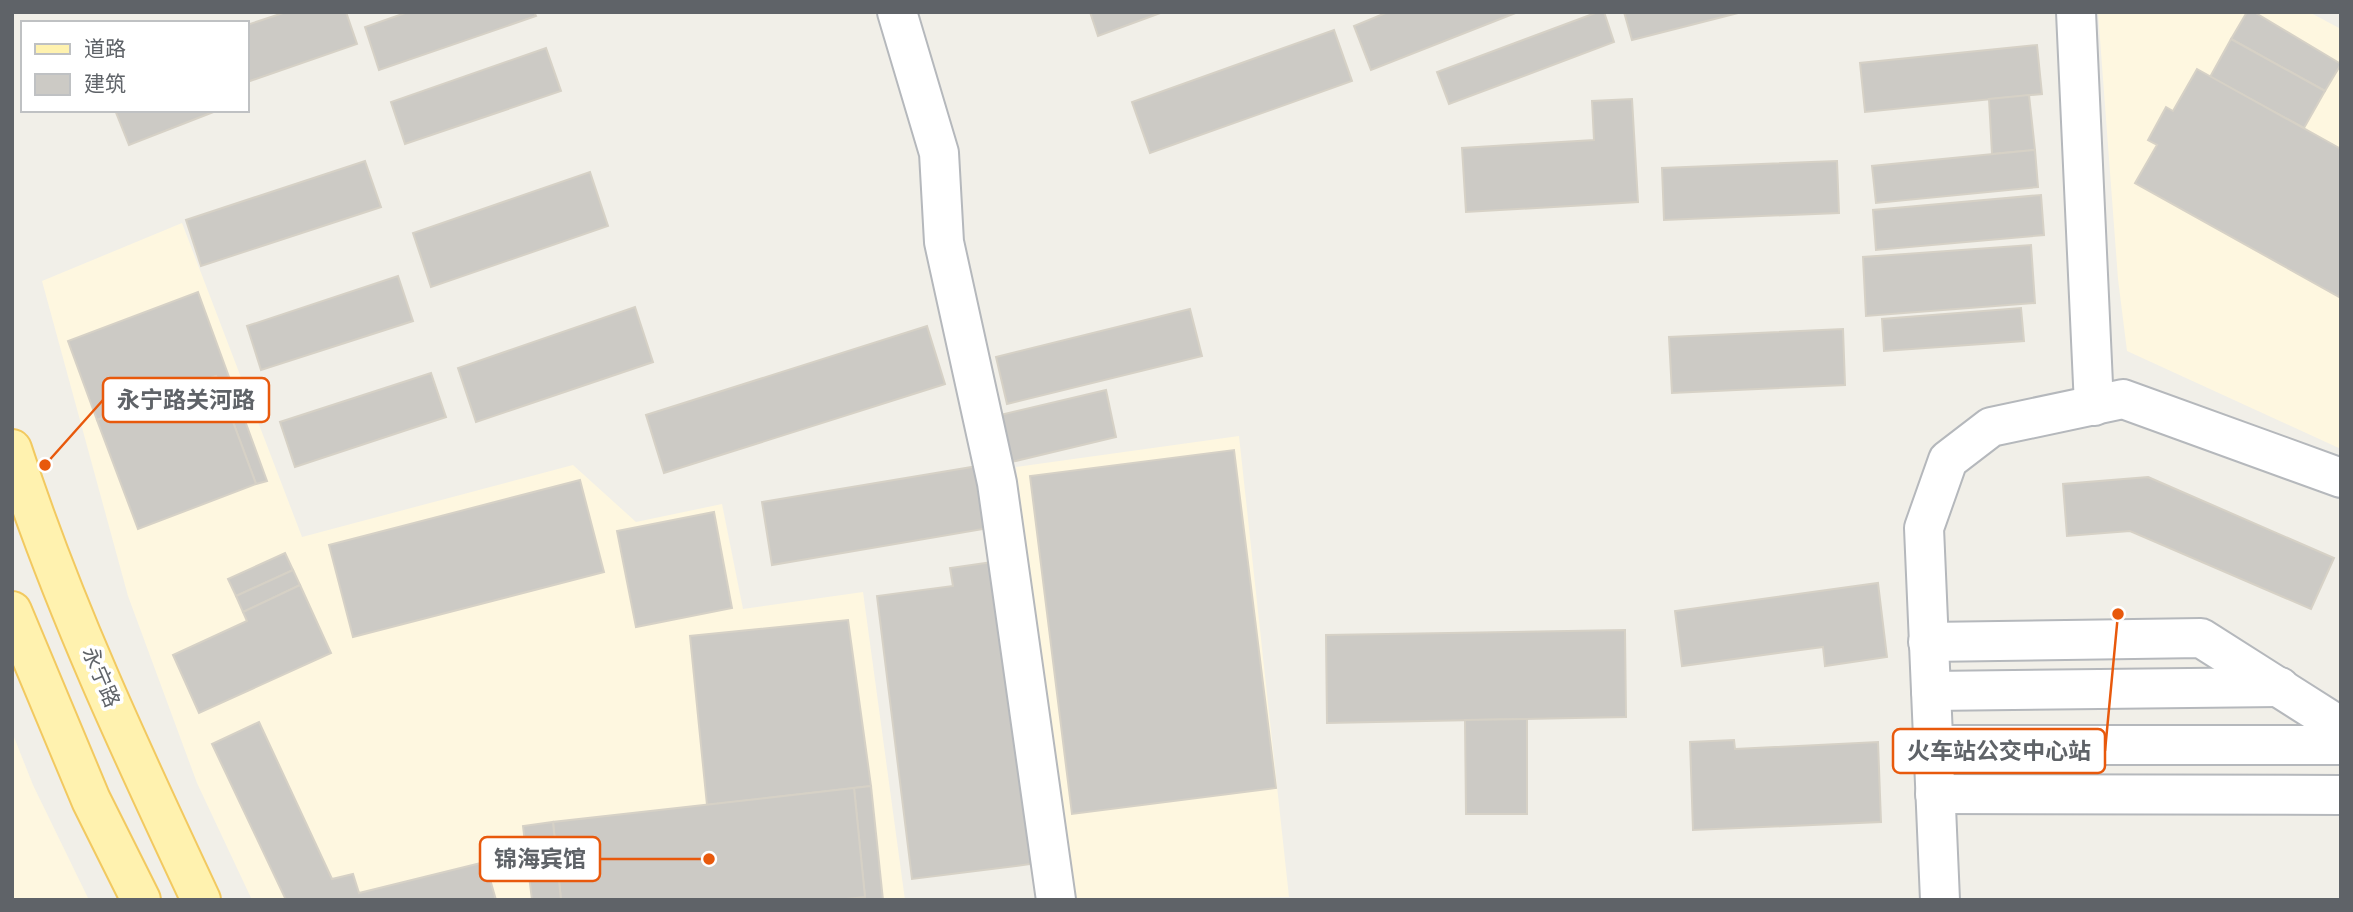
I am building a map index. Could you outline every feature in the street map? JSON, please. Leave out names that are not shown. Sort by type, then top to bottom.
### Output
[{"type":"main road","name":"永宁路","points":[[12,449],[40,534],[145,780],[201,900]]},
{"type":"main road","points":[[12,611],[91,800],[141,900]]},
{"type":"street","points":[[897,12],[939,153],[944,242],[997,483],[1056,900]]},
{"type":"street","points":[[2076,12],[2094,406]]},
{"type":"street","points":[[1940,900],[1924,527],[1948,460],[1992,426],[2123,399],[2341,478]]},
{"type":"street","points":[[1928,642],[2201,638],[2341,727]]},
{"type":"street","points":[[1931,691],[2280,687]]},
{"type":"street","points":[[1933,745],[2341,745]]},
{"type":"street","points":[[1935,794],[2341,795]]},
{"type":"shaded area","points":[[2098,12],[2309,12],[2341,29],[2341,449],[2127,351],[2118,279]]},
{"type":"shaded area","points":[[182,223],[302,537],[573,465],[636,522],[722,504],[743,609],[863,592],[905,900],[252,900],[197,783],[128,596],[42,281]]},
{"type":"shaded area","points":[[1239,436],[1289,897],[1066,900],[1016,467]]},
{"type":"shaded area","points":[[12,732],[33,785],[89,900],[12,900]]},
{"type":"building","points":[[286,12],[346,12],[357,44],[248,82],[248,25]]},
{"type":"building","points":[[408,12],[534,12],[536,16],[379,70],[365,27]]},
{"type":"building","points":[[1090,12],[1163,12],[1098,36]]},
{"type":"building","points":[[1388,12],[1518,12],[1371,70],[1354,26]]},
{"type":"building","points":[[1604,12],[1614,42],[1449,104],[1437,72]]},
{"type":"building","points":[[1624,12],[1742,12],[1632,40]]},
{"type":"building","points":[[2247,12],[2254,12],[2341,64],[2325,91],[2231,39]]},
{"type":"building","points":[[1334,30],[1352,81],[1150,153],[1132,102]]},
{"type":"building","points":[[2231,39],[2325,91],[2304,128],[2210,77]]},
{"type":"building","points":[[2037,45],[2042,94],[1865,112],[1860,63]]},
{"type":"building","points":[[546,48],[561,91],[405,144],[391,102]]},
{"type":"building","points":[[2197,69],[2341,149],[2341,298],[2135,183],[2157,145],[2148,140],[2166,107],[2173,111]]},
{"type":"building","points":[[2029,95],[2035,150],[1992,154],[1989,99]]},
{"type":"building","points":[[1632,99],[1638,202],[1466,212],[1462,148],[1594,140],[1592,101]]},
{"type":"building","points":[[116,112],[213,112],[129,145]]},
{"type":"building","points":[[2035,150],[2038,187],[1876,203],[1872,166]]},
{"type":"building","points":[[365,161],[381,207],[201,266],[186,220]]},
{"type":"building","points":[[1837,161],[1839,213],[1664,220],[1662,168]]},
{"type":"building","points":[[590,172],[608,226],[431,287],[413,233]]},
{"type":"building","points":[[2041,195],[2044,235],[1876,250],[1873,210]]},
{"type":"building","points":[[2031,245],[2035,303],[1866,316],[1863,257]]},
{"type":"building","points":[[398,276],[413,321],[261,370],[247,326]]},
{"type":"building","points":[[198,292],[267,481],[256,484],[216,376],[97,420],[68,341]]},
{"type":"building","points":[[635,307],[653,362],[476,422],[458,368]]},
{"type":"building","points":[[2021,308],[2024,341],[1884,351],[1882,319]]},
{"type":"building","points":[[1190,309],[1202,356],[1007,404],[996,357]]},
{"type":"building","points":[[927,326],[945,384],[664,473],[646,415]]},
{"type":"building","points":[[1843,329],[1845,385],[1672,393],[1669,337]]},
{"type":"building","points":[[431,373],[446,417],[295,467],[280,422]]},
{"type":"building","points":[[216,376],[256,484],[138,529],[97,420]]},
{"type":"building","points":[[1106,390],[1116,437],[1003,464],[992,417]]},
{"type":"building","points":[[1234,450],[1276,788],[1072,814],[1030,476]]},
{"type":"building","points":[[978,466],[989,528],[772,565],[762,502]]},
{"type":"building","points":[[2148,477],[2334,558],[2311,609],[2130,531],[2067,536],[2063,484]]},
{"type":"building","points":[[580,480],[604,572],[353,637],[329,545]]},
{"type":"building","points":[[714,512],[732,608],[636,627],[617,531]]},
{"type":"building","points":[[285,553],[293,570],[236,596],[228,579]]},
{"type":"building","points":[[993,562],[1031,864],[912,879],[877,596],[953,586],[950,568]]},
{"type":"building","points":[[293,570],[300,585],[243,612],[236,596]]},
{"type":"building","points":[[1878,583],[1887,657],[1825,666],[1823,647],[1682,666],[1675,611]]},
{"type":"building","points":[[300,585],[331,653],[199,713],[173,655],[247,621],[243,612]]},
{"type":"building","points":[[848,620],[871,786],[707,805],[690,636]]},
{"type":"building","points":[[1625,630],[1626,717],[1327,723],[1326,635]]},
{"type":"building","points":[[1527,719],[1527,814],[1466,814],[1465,720]]},
{"type":"building","points":[[259,722],[332,879],[353,874],[359,893],[485,862],[496,900],[286,900],[212,744]]},
{"type":"building","points":[[1734,740],[1735,749],[1878,742],[1881,822],[1693,830],[1690,742]]},
{"type":"building","points":[[871,786],[883,900],[837,900],[865,897],[854,788]]},
{"type":"building","points":[[854,788],[865,897],[837,900],[561,900],[553,822]]},
{"type":"building","points":[[553,822],[561,900],[532,900],[523,826]]},
{"type":"place","name":"永宁路关河路","points":[[45,465]]},
{"type":"place","name":"火车站公交中心站","points":[[2118,614]]},
{"type":"place","name":"锦海宾馆","points":[[709,859]]}]
